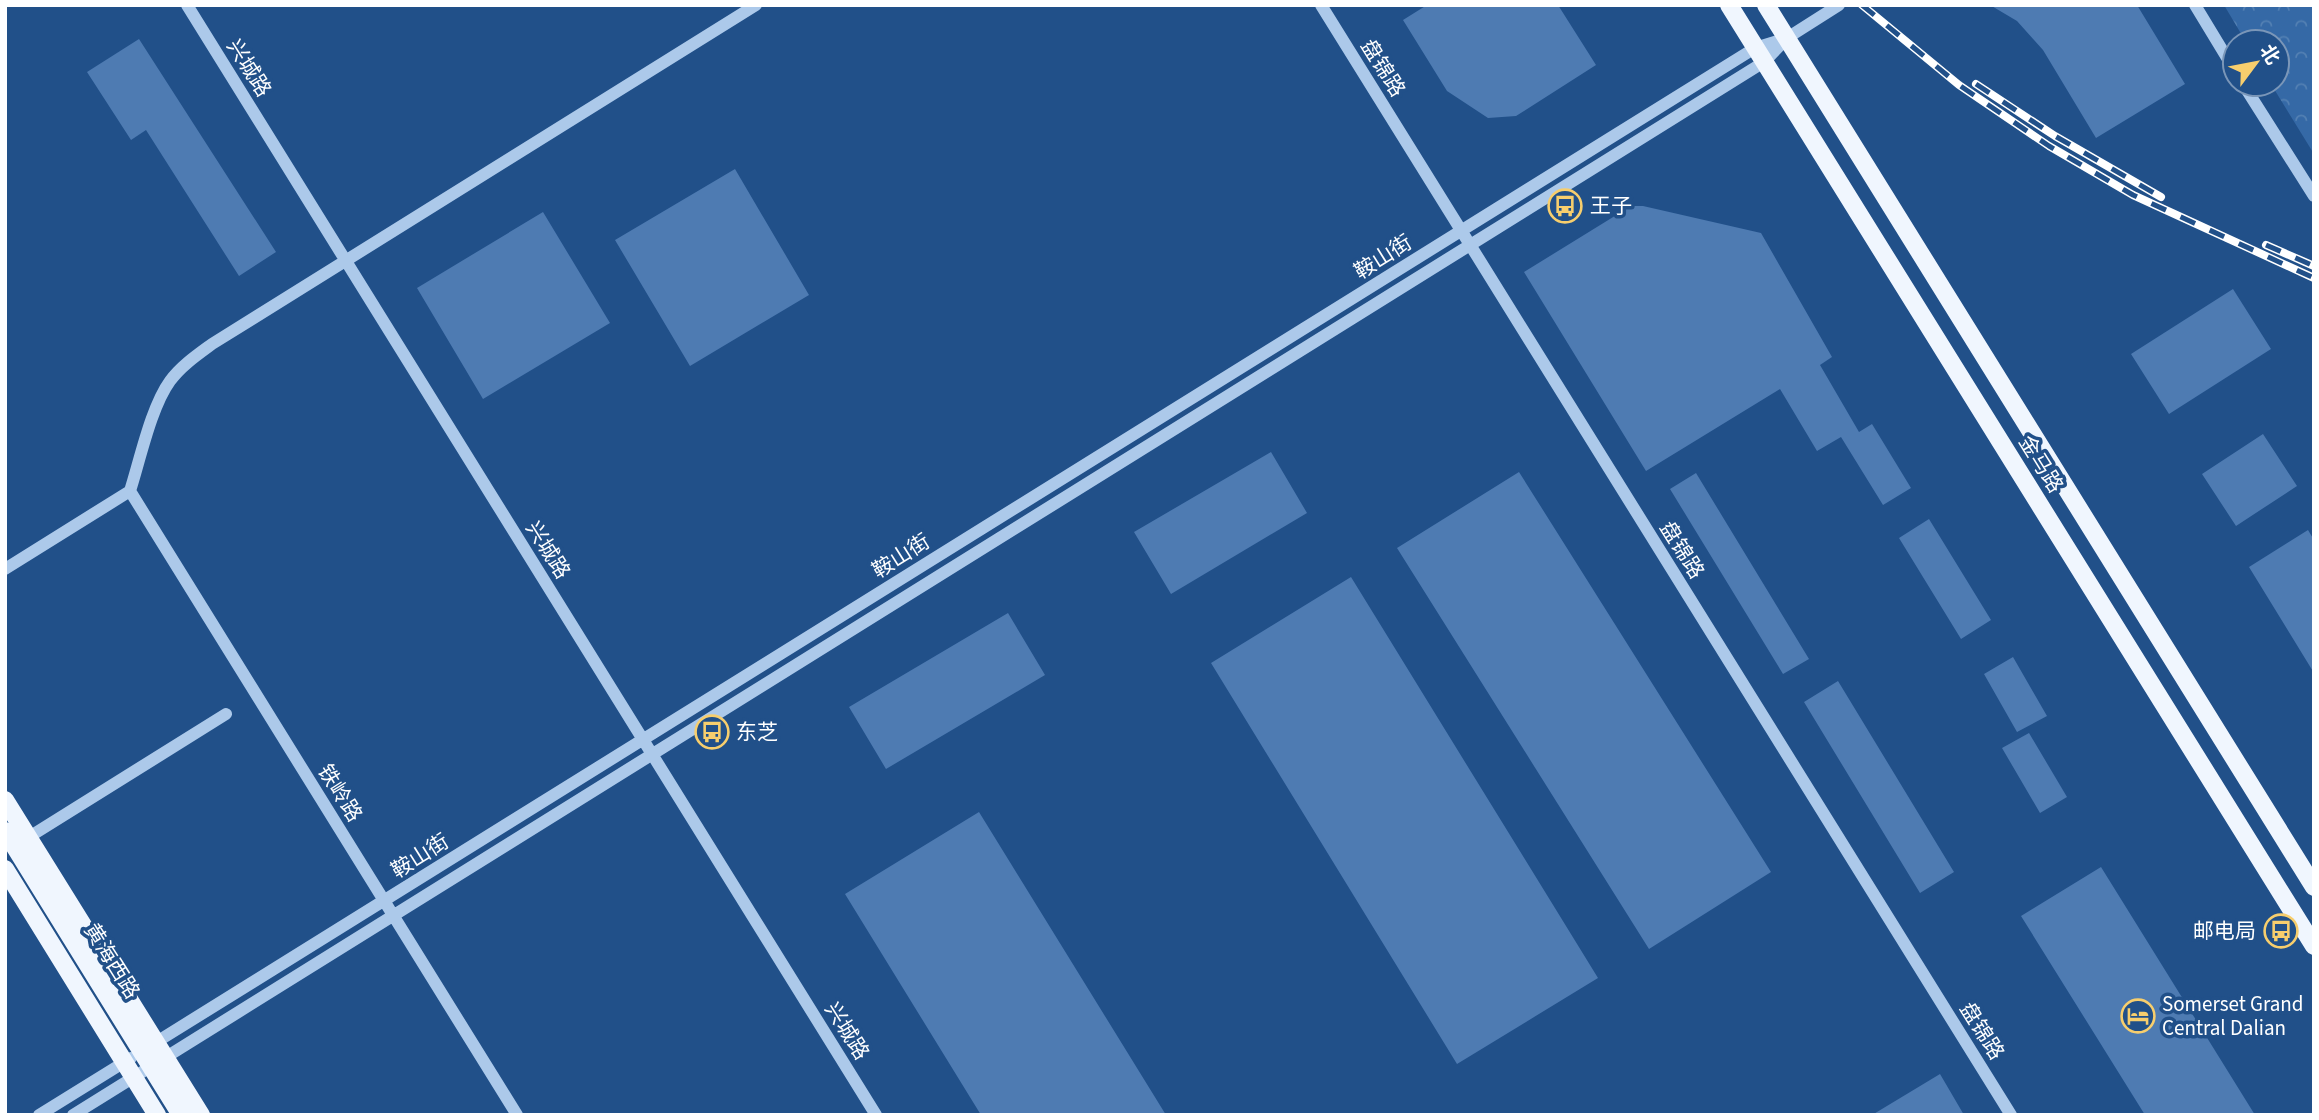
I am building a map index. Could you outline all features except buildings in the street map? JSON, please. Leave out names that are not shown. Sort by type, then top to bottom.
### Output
[{"type":"main road","name":"金马路","points":[[1729,5],[2314,946]]},
{"type":"main road","name":"金马路","points":[[1766,5],[2314,887]]},
{"type":"main road","name":"黄海西路","points":[[5,800],[16,838],[153,1054],[181,1115]]},
{"type":"main road","name":"黄海西路","points":[[5,869],[157,1115]]},
{"type":"main road","points":[[153,1054],[201,1115]]},
{"type":"street","name":"兴城路","points":[[187,5],[876,1115]]},
{"type":"street","points":[[5,569],[130,491],[155,414],[169,382],[187,362],[756,5]]},
{"type":"street","name":"盘锦路","points":[[1321,5],[2011,1115]]},
{"type":"street","name":"鞍山街","points":[[153,1054],[393,915],[1470,246],[1839,5]]},
{"type":"street","points":[[2194,5],[2221,48]]},
{"type":"street","name":"鞍山街","points":[[40,1115],[129,1069],[384,900],[1461,231],[1760,55]]},
{"type":"street","points":[[2252,98],[2314,195]]},
{"type":"street","name":"铁岭路","points":[[130,491],[517,1115]]},
{"type":"street","points":[[16,838],[226,714]]},
{"type":"street","name":"鞍山街","points":[[73,1115],[129,1069]]},
{"type":"green space","points":[[2224,5],[2314,5],[2314,154],[2280,98],[2291,98],[2291,28],[2238,28]]},
{"type":"railway","points":[[1862,5],[1959,85],[2049,146],[2133,195],[2314,278]]},
{"type":"railway","points":[[1976,84],[2055,136],[2161,197]]},
{"type":"railway","points":[[2266,245],[2314,266]]},
{"type":"place","name":"王子","points":[[1565,206]]},
{"type":"place","name":"东芝","points":[[712,732]]},
{"type":"place","name":"邮电局","points":[[2281,931]]},
{"type":"place","name":"Somerset Grand Central Dalian","points":[[2138,1016]]}]
